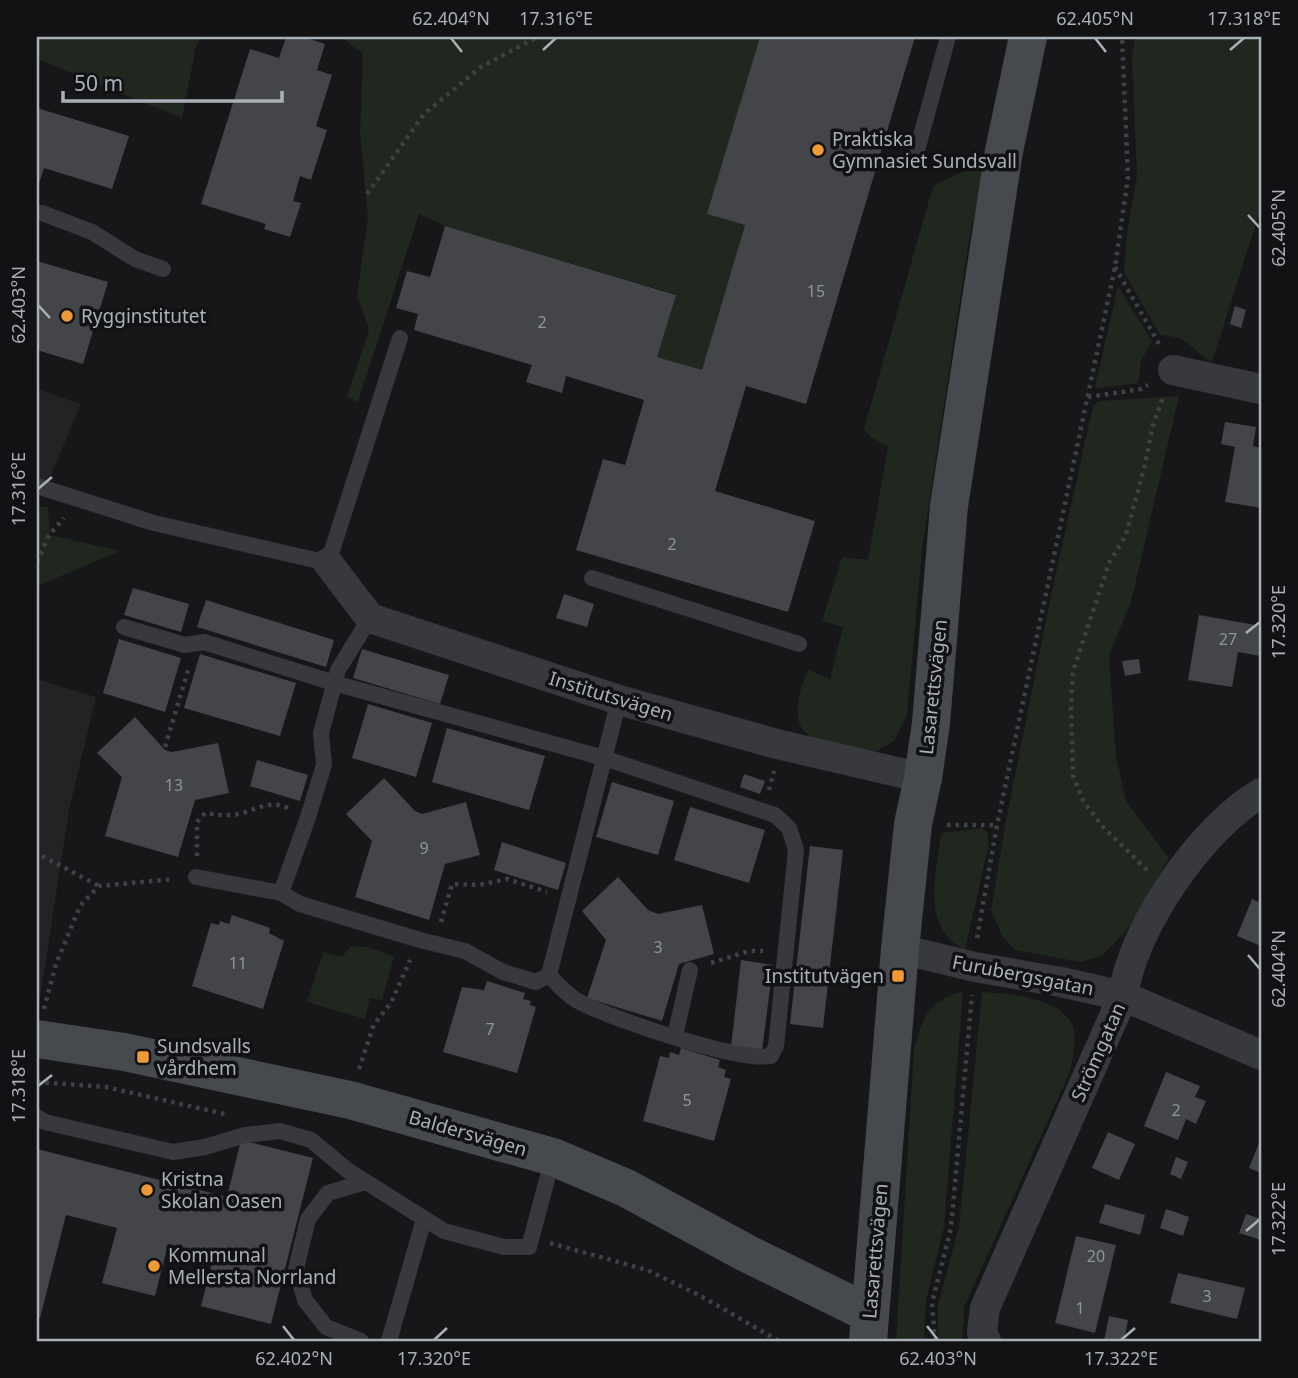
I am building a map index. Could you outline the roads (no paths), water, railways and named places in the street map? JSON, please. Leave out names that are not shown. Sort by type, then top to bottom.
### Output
[{"type":"street","name":"Lasarettsvägen","points":[[869,1328],[900,949],[913,824],[931,723],[949,506],[1004,151],[1028,37]]},
{"type":"street","points":[[1173,370],[1261,389]]},
{"type":"street","points":[[328,563],[370,618]]},
{"type":"street","name":"Institutsvägen","points":[[370,618],[620,700],[778,744],[923,778]]},
{"type":"street","name":"Strömgatan","points":[[986,1341],[982,1332],[985,1308],[1123,996],[1125,981],[1146,928],[1167,891],[1211,832],[1261,793]]},
{"type":"street","name":"Furubergsgatan","points":[[900,949],[975,967],[1123,996],[1261,1055]]},
{"type":"street","name":"Baldersvägen","points":[[40,1026],[124,1052],[351,1100],[553,1157],[626,1188],[746,1254],[869,1328]]},
{"type":"lane","points":[[915,158],[948,37]]},
{"type":"lane","points":[[42,213],[92,232],[135,259],[163,269]]},
{"type":"lane","points":[[37,486],[154,523],[328,563],[400,338]]},
{"type":"lane","points":[[592,578],[799,644]]},
{"type":"lane","points":[[281,893],[324,765],[321,733],[338,670],[370,618]]},
{"type":"lane","points":[[124,627],[185,645],[204,642],[334,683],[604,758],[775,815],[789,828],[796,850],[776,1046],[771,1056],[760,1058],[675,1036],[585,1005],[563,990],[549,975]]},
{"type":"lane","points":[[196,877],[281,893],[300,904],[465,951],[503,972],[536,982],[549,975],[620,700]]},
{"type":"lane","points":[[675,1036],[690,970]]},
{"type":"lane","points":[[37,1117],[45,1122],[173,1152],[205,1147],[245,1135],[280,1130],[311,1140],[365,1182],[444,1231],[504,1247],[529,1247],[553,1157]]},
{"type":"lane","points":[[361,1341],[326,1327],[305,1300],[296,1269],[308,1219],[328,1193],[365,1182]]},
{"type":"lane","points":[[389,1341],[424,1219]]},
{"type":"place","name":"Praktiska Gymnasiet Sundsvall","points":[[818,150]]},
{"type":"place","name":"Rygginstitutet","points":[[67,316]]},
{"type":"place","name":"Institutvägen","points":[[898,976]]},
{"type":"place","name":"Sundsvalls vårdhem","points":[[143,1057]]},
{"type":"place","name":"Kristna Skolan Oasen","points":[[147,1190]]},
{"type":"place","name":"Kommunal Mellersta Norrland","points":[[154,1266]]}]
